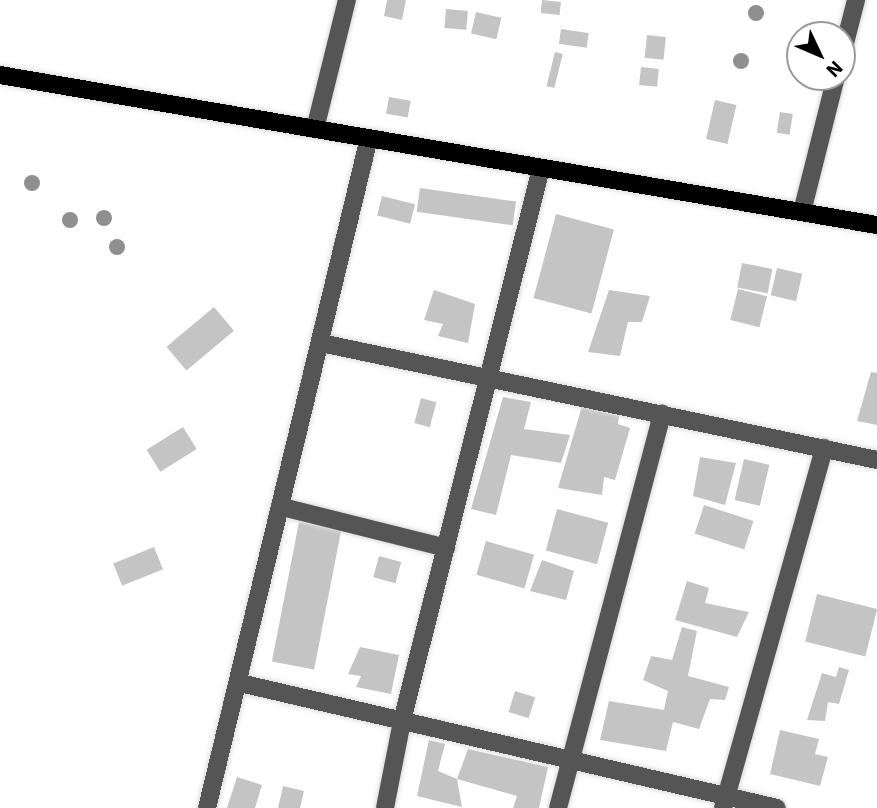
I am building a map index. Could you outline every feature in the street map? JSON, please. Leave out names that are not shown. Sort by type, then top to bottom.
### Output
[{"type":"main road","points":[[0,75],[877,225]]},
{"type":"street","points":[[315,129],[347,0]]},
{"type":"street","points":[[851,21],[856,0]]},
{"type":"street","points":[[802,212],[832,91]]},
{"type":"street","points":[[207,808],[240,683],[369,138]]},
{"type":"street","points":[[385,808],[402,721],[541,168]]},
{"type":"street","points":[[321,343],[490,375],[877,460]]},
{"type":"street","points":[[558,808],[662,413]]},
{"type":"street","points":[[724,802],[824,448]]},
{"type":"street","points":[[282,508],[446,548]]},
{"type":"street","points":[[240,683],[570,760],[724,802],[777,808]]},
{"type":"building","points":[[387,0],[406,0],[402,20],[384,16]]},
{"type":"building","points":[[542,0],[561,2],[560,15],[541,13]]},
{"type":"building","points":[[446,9],[468,11],[466,30],[444,28]]},
{"type":"building","points":[[476,12],[501,18],[496,39],[471,33]]},
{"type":"building","points":[[561,29],[589,33],[587,48],[559,44]]},
{"type":"building","points":[[647,35],[666,37],[663,60],[645,58]]},
{"type":"building","points":[[555,52],[563,54],[554,88],[547,86]]},
{"type":"building","points":[[641,67],[659,69],[657,87],[639,85]]},
{"type":"building","points":[[389,97],[411,101],[408,118],[386,114]]},
{"type":"building","points":[[715,100],[736,105],[727,144],[706,139]]},
{"type":"building","points":[[780,112],[793,114],[790,135],[777,133]]},
{"type":"building","points":[[420,188],[516,201],[513,225],[417,212]]},
{"type":"building","points":[[382,196],[415,204],[410,224],[377,215]]},
{"type":"building","points":[[556,214],[614,230],[591,314],[533,298]]},
{"type":"building","points":[[742,263],[772,269],[768,293],[737,288]]},
{"type":"building","points":[[777,268],[802,274],[796,301],[771,295]]},
{"type":"building","points":[[738,289],[767,296],[759,327],[730,320]]},
{"type":"building","points":[[434,290],[475,304],[468,343],[438,336],[443,324],[424,320]]},
{"type":"building","points":[[609,290],[650,296],[642,322],[628,322],[620,356],[588,352]]},
{"type":"building","points":[[214,307],[234,331],[186,371],[167,347]]},
{"type":"building","points":[[871,372],[877,373],[877,425],[857,421]]},
{"type":"building","points":[[503,397],[531,402],[524,429],[570,435],[561,463],[511,455],[496,515],[471,509]]},
{"type":"building","points":[[421,398],[436,402],[430,427],[414,423]]},
{"type":"building","points":[[582,406],[619,416],[618,424],[630,428],[615,480],[604,477],[602,495],[558,488]]},
{"type":"building","points":[[183,427],[197,449],[160,472],[147,450]]},
{"type":"building","points":[[700,457],[736,463],[725,505],[693,496]]},
{"type":"building","points":[[744,459],[769,465],[760,506],[735,500]]},
{"type":"building","points":[[704,505],[753,521],[744,550],[695,534]]},
{"type":"building","points":[[557,509],[608,523],[597,564],[546,551]]},
{"type":"building","points":[[299,522],[341,530],[314,670],[272,661]]},
{"type":"building","points":[[486,541],[534,555],[524,588],[476,575]]},
{"type":"building","points":[[154,547],[163,569],[122,586],[113,563]]},
{"type":"building","points":[[379,556],[401,562],[396,583],[373,577]]},
{"type":"building","points":[[542,560],[574,571],[566,600],[530,591]]},
{"type":"building","points":[[687,581],[709,588],[705,603],[749,612],[737,637],[675,620]]},
{"type":"building","points":[[817,594],[877,609],[865,657],[805,642]]},
{"type":"building","points":[[682,627],[697,631],[688,676],[729,687],[725,700],[710,699],[699,729],[673,722],[666,751],[600,740],[609,701],[664,710],[668,691],[643,680],[651,656],[672,660]]},
{"type":"building","points":[[360,647],[399,655],[391,694],[356,687],[361,676],[348,674]]},
{"type":"building","points":[[839,667],[849,670],[839,704],[828,702],[825,721],[807,720],[822,673],[836,677]]},
{"type":"building","points":[[515,691],[535,697],[529,718],[509,712]]},
{"type":"building","points":[[780,730],[819,739],[815,754],[828,757],[820,786],[770,774]]},
{"type":"building","points":[[429,740],[445,744],[438,771],[457,779],[462,807],[417,796]]},
{"type":"building","points":[[468,749],[548,767],[539,808],[513,808],[517,796],[457,779]]},
{"type":"building","points":[[237,777],[262,785],[255,808],[227,808]]},
{"type":"building","points":[[283,786],[304,791],[300,808],[278,808]]}]
